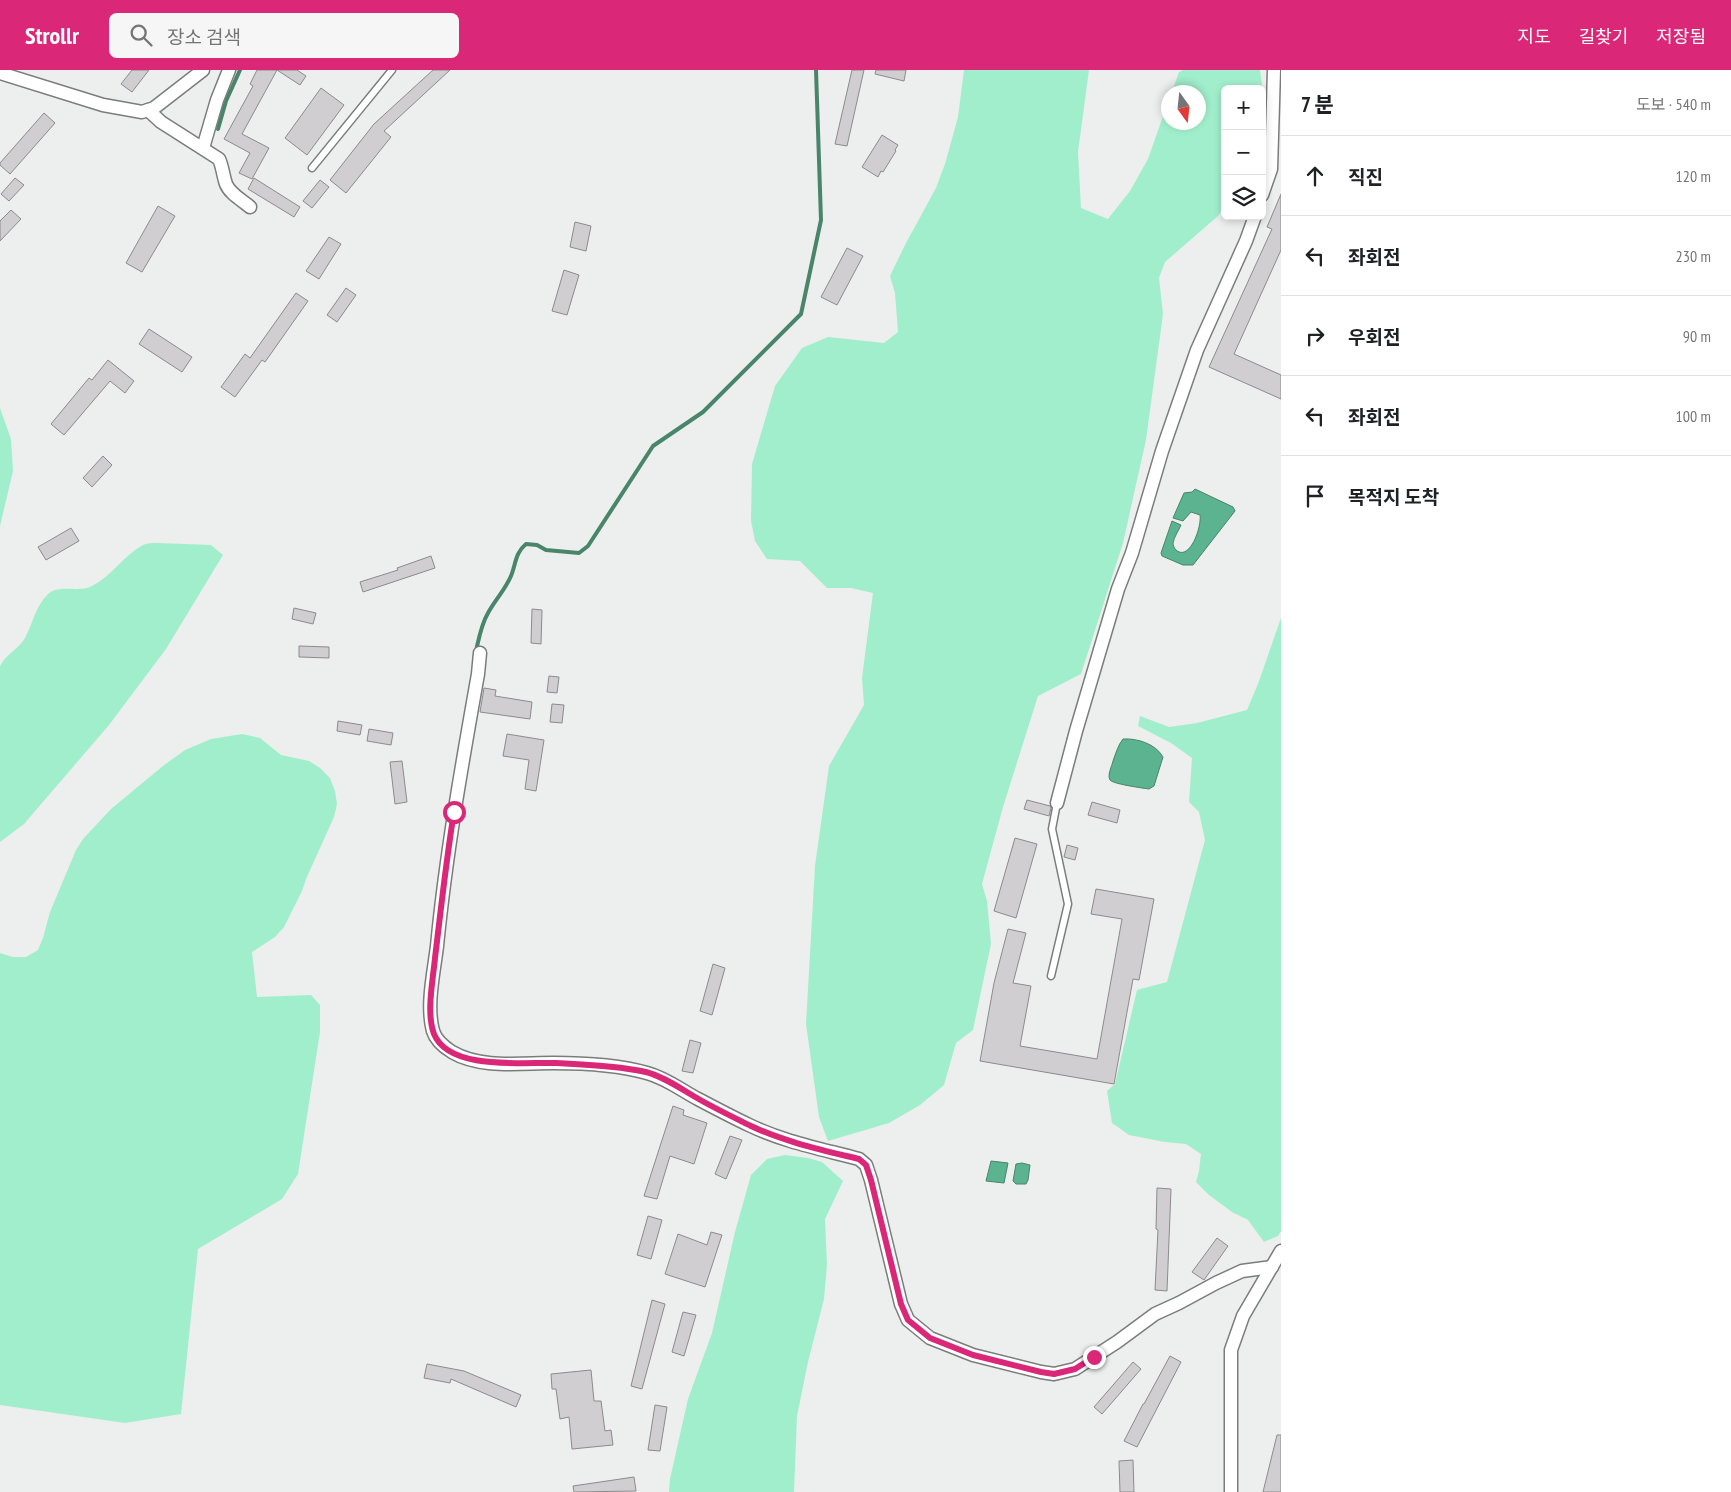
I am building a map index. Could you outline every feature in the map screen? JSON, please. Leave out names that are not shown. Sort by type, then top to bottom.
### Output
[{"type":"street","points":[[0,72],[103,104],[142,112],[154,108],[202,70]]},
{"type":"street","points":[[203,148],[217,100],[229,70]]},
{"type":"street","points":[[1266,183],[1271,169],[1274,70]]},
{"type":"street","points":[[148,110],[161,122],[219,159],[230,191],[250,207]]},
{"type":"street","points":[[1057,803],[1096,665],[1162,452],[1197,350],[1254,220]]},
{"type":"street","points":[[480,653],[445,870],[431,1000],[434,1033],[440,1044],[453,1053],[469,1059],[493,1063],[556,1063],[612,1067],[648,1073],[671,1083],[697,1099],[751,1126],[781,1138],[859,1159],[866,1165],[871,1180],[901,1304],[908,1320],[930,1338],[973,1355],[1054,1374],[1075,1369],[1117,1342],[1155,1314],[1242,1271],[1272,1267]]},
{"type":"street","points":[[1231,1492],[1231,1350],[1243,1316],[1281,1251]]},
{"type":"lane","points":[[312,168],[392,70]]},
{"type":"lane","points":[[1051,976],[1068,904],[1052,829],[1057,803]]},
{"type":"shaded area","points":[[964,70],[1089,70],[1078,152],[1081,208],[1108,219],[1130,191],[1148,159],[1161,122],[1161,130],[1206,130],[1206,85],[1174,85],[1179,72],[1183,70],[1260,70],[1262,85],[1221,85],[1221,212],[1165,262],[1159,278],[1163,314],[1146,440],[1123,543],[1081,674],[1038,696],[1003,807],[982,884],[987,901],[991,944],[973,1030],[956,1043],[944,1085],[920,1105],[889,1123],[828,1141],[819,1117],[806,1024],[815,866],[829,766],[864,705],[862,678],[873,593],[851,588],[827,588],[800,561],[767,559],[755,541],[751,521],[752,464],[775,386],[802,348],[828,337],[884,343],[898,332],[895,293],[890,276],[936,188],[958,117]]},
{"type":"shaded area","points":[[0,408],[11,439],[13,471],[0,526]]},
{"type":"shaded area","points":[[1195,489],[1233,507],[1235,511],[1193,565],[1183,565],[1162,556],[1161,553],[1172,521],[1181,525],[1173,543],[1176,550],[1186,551],[1194,541],[1199,527],[1200,515],[1191,512],[1183,521],[1173,518],[1184,493],[1192,492]]},
{"type":"shaded area","points":[[145,544],[211,545],[223,555],[166,649],[109,725],[24,824],[0,842],[0,666],[22,642],[37,610],[48,594],[58,590],[82,589],[92,586],[106,577],[136,549]]},
{"type":"shaded area","points":[[1281,618],[1281,1231],[1278,1236],[1264,1242],[1248,1220],[1232,1212],[1209,1195],[1196,1182],[1201,1154],[1186,1144],[1129,1135],[1112,1123],[1107,1091],[1115,1084],[1137,990],[1167,982],[1205,840],[1199,812],[1189,802],[1192,758],[1171,743],[1138,726],[1140,716],[1169,727],[1197,723],[1247,710]]},
{"type":"shaded area","points":[[242,734],[260,738],[281,755],[309,761],[320,768],[330,778],[337,804],[334,817],[284,927],[275,937],[252,952],[257,997],[311,995],[320,1005],[320,1032],[298,1174],[282,1199],[198,1249],[181,1414],[125,1423],[0,1405],[0,953],[13,957],[26,957],[38,950],[50,912],[76,850],[83,839],[111,809],[185,750],[211,739]]},
{"type":"shaded area","points":[[1123,739],[1151,745],[1163,757],[1154,786],[1149,789],[1110,780],[1109,773],[1118,746]]},
{"type":"shaded area","points":[[785,1155],[822,1162],[843,1181],[825,1219],[827,1265],[824,1299],[797,1416],[794,1492],[669,1492],[670,1479],[688,1399],[712,1333],[735,1232],[751,1175],[767,1159]]},
{"type":"shaded area","points":[[991,1161],[1008,1163],[1004,1183],[986,1181]]},
{"type":"shaded area","points":[[1016,1164],[1030,1165],[1028,1180],[1026,1184],[1016,1184],[1013,1181]]},
{"type":"building","points":[[132,70],[149,70],[132,92],[121,84]]},
{"type":"building","points":[[257,70],[277,70],[242,134],[269,148],[252,179],[239,173],[250,153],[224,139],[253,86],[250,84]]},
{"type":"building","points":[[277,70],[297,70],[306,76],[300,85]]},
{"type":"building","points":[[433,70],[450,70],[384,131],[391,137],[346,193],[330,180],[374,124]]},
{"type":"building","points":[[852,70],[864,70],[847,146],[835,144]]},
{"type":"building","points":[[876,70],[906,70],[904,81],[875,74]]},
{"type":"building","points":[[321,88],[344,105],[307,155],[285,138]]},
{"type":"building","points":[[44,113],[55,123],[10,174],[0,163]]},
{"type":"building","points":[[882,135],[898,145],[883,172],[881,171],[878,177],[862,167]]},
{"type":"building","points":[[15,178],[24,185],[9,201],[1,194]]},
{"type":"building","points":[[254,178],[300,207],[294,217],[248,189]]},
{"type":"building","points":[[320,180],[329,187],[312,208],[303,201]]},
{"type":"building","points":[[1281,194],[1281,250],[1234,354],[1281,375],[1281,399],[1209,367],[1272,229],[1267,227]]},
{"type":"building","points":[[158,206],[175,216],[142,272],[126,263]]},
{"type":"building","points":[[11,210],[21,219],[0,241],[0,221]]},
{"type":"building","points":[[575,222],[591,226],[586,251],[570,247]]},
{"type":"building","points":[[329,237],[341,244],[319,279],[306,271]]},
{"type":"building","points":[[847,248],[863,256],[837,305],[821,297]]},
{"type":"building","points":[[564,270],[579,275],[567,315],[552,311]]},
{"type":"building","points":[[346,288],[356,295],[337,322],[327,315]]},
{"type":"building","points":[[296,293],[308,301],[265,362],[262,360],[235,397],[221,387],[245,354],[250,358]]},
{"type":"building","points":[[149,329],[192,357],[182,372],[139,344]]},
{"type":"building","points":[[108,360],[134,381],[125,393],[110,381],[64,435],[51,424],[89,378],[92,380]]},
{"type":"building","points":[[103,456],[112,465],[92,487],[83,478]]},
{"type":"building","points":[[71,528],[79,541],[46,560],[38,547]]},
{"type":"building","points":[[431,556],[435,568],[363,592],[360,582],[398,570],[397,568]]},
{"type":"building","points":[[294,608],[316,613],[313,624],[292,619]]},
{"type":"building","points":[[532,609],[542,610],[541,644],[531,643]]},
{"type":"building","points":[[299,646],[329,647],[329,658],[299,657]]},
{"type":"building","points":[[549,676],[559,677],[557,693],[547,692]]},
{"type":"building","points":[[484,688],[496,690],[495,696],[532,702],[530,719],[480,712]]},
{"type":"building","points":[[552,704],[564,705],[562,723],[550,722]]},
{"type":"building","points":[[338,721],[362,725],[360,735],[337,731]]},
{"type":"building","points":[[369,729],[393,733],[391,745],[367,741]]},
{"type":"building","points":[[507,734],[544,740],[536,791],[525,789],[529,760],[503,756]]},
{"type":"building","points":[[402,761],[407,802],[395,804],[390,762]]},
{"type":"building","points":[[1027,800],[1050,806],[1049,816],[1024,809]]},
{"type":"building","points":[[1092,802],[1120,810],[1117,823],[1088,815]]},
{"type":"building","points":[[1015,838],[1037,844],[1016,918],[994,911]]},
{"type":"building","points":[[1067,845],[1078,848],[1075,860],[1064,857]]},
{"type":"building","points":[[1096,889],[1154,899],[1139,980],[1133,979],[1114,1084],[980,1061],[994,983],[1008,929],[1026,933],[1013,983],[1031,986],[1020,1046],[1097,1059],[1122,919],[1091,914]]},
{"type":"building","points":[[713,964],[725,968],[712,1015],[700,1011]]},
{"type":"building","points":[[690,1040],[701,1043],[693,1073],[682,1071]]},
{"type":"building","points":[[673,1106],[684,1110],[683,1115],[707,1123],[694,1164],[670,1156],[657,1199],[644,1196]]},
{"type":"building","points":[[730,1136],[742,1140],[726,1179],[715,1174]]},
{"type":"building","points":[[1157,1188],[1171,1189],[1167,1291],[1155,1290],[1158,1230],[1156,1229]]},
{"type":"building","points":[[648,1216],[662,1220],[651,1259],[637,1255]]},
{"type":"building","points":[[711,1232],[722,1235],[705,1287],[665,1274],[678,1234],[707,1245]]},
{"type":"building","points":[[1217,1238],[1228,1246],[1204,1280],[1192,1272]]},
{"type":"building","points":[[652,1300],[665,1304],[642,1389],[631,1386]]},
{"type":"building","points":[[683,1312],[696,1315],[684,1356],[672,1352]]},
{"type":"building","points":[[1170,1356],[1181,1362],[1137,1447],[1124,1441]]},
{"type":"building","points":[[1133,1362],[1141,1369],[1102,1414],[1094,1407]]},
{"type":"building","points":[[427,1364],[464,1371],[521,1395],[516,1407],[451,1379],[450,1383],[424,1378]]},
{"type":"building","points":[[591,1370],[594,1401],[601,1401],[605,1431],[611,1430],[613,1445],[572,1449],[569,1417],[560,1419],[556,1389],[552,1389],[551,1374]]},
{"type":"building","points":[[655,1405],[667,1407],[660,1451],[648,1450]]},
{"type":"building","points":[[1277,1435],[1281,1435],[1281,1492],[1263,1492]]},
{"type":"building","points":[[1133,1460],[1134,1492],[1120,1492],[1119,1461]]},
{"type":"building","points":[[634,1477],[636,1491],[574,1492],[573,1486]]},
{"type":"waterway","points":[[218,129],[226,101],[240,70]]},
{"type":"waterway","points":[[476,651],[486,618],[509,581],[522,547],[526,544],[537,545],[546,550],[579,553],[588,546],[653,446],[703,412],[801,314],[821,220],[816,70]]},
{"type":"route","points":[[454,812],[444,880],[431,1000],[434,1033],[440,1044],[453,1053],[469,1059],[493,1063],[556,1063],[612,1067],[648,1073],[671,1083],[697,1099],[751,1126],[781,1138],[859,1159],[866,1165],[871,1180],[901,1304],[908,1320],[917,1328],[930,1338],[973,1355],[1041,1372],[1054,1374],[1075,1369],[1094,1357]]}]
